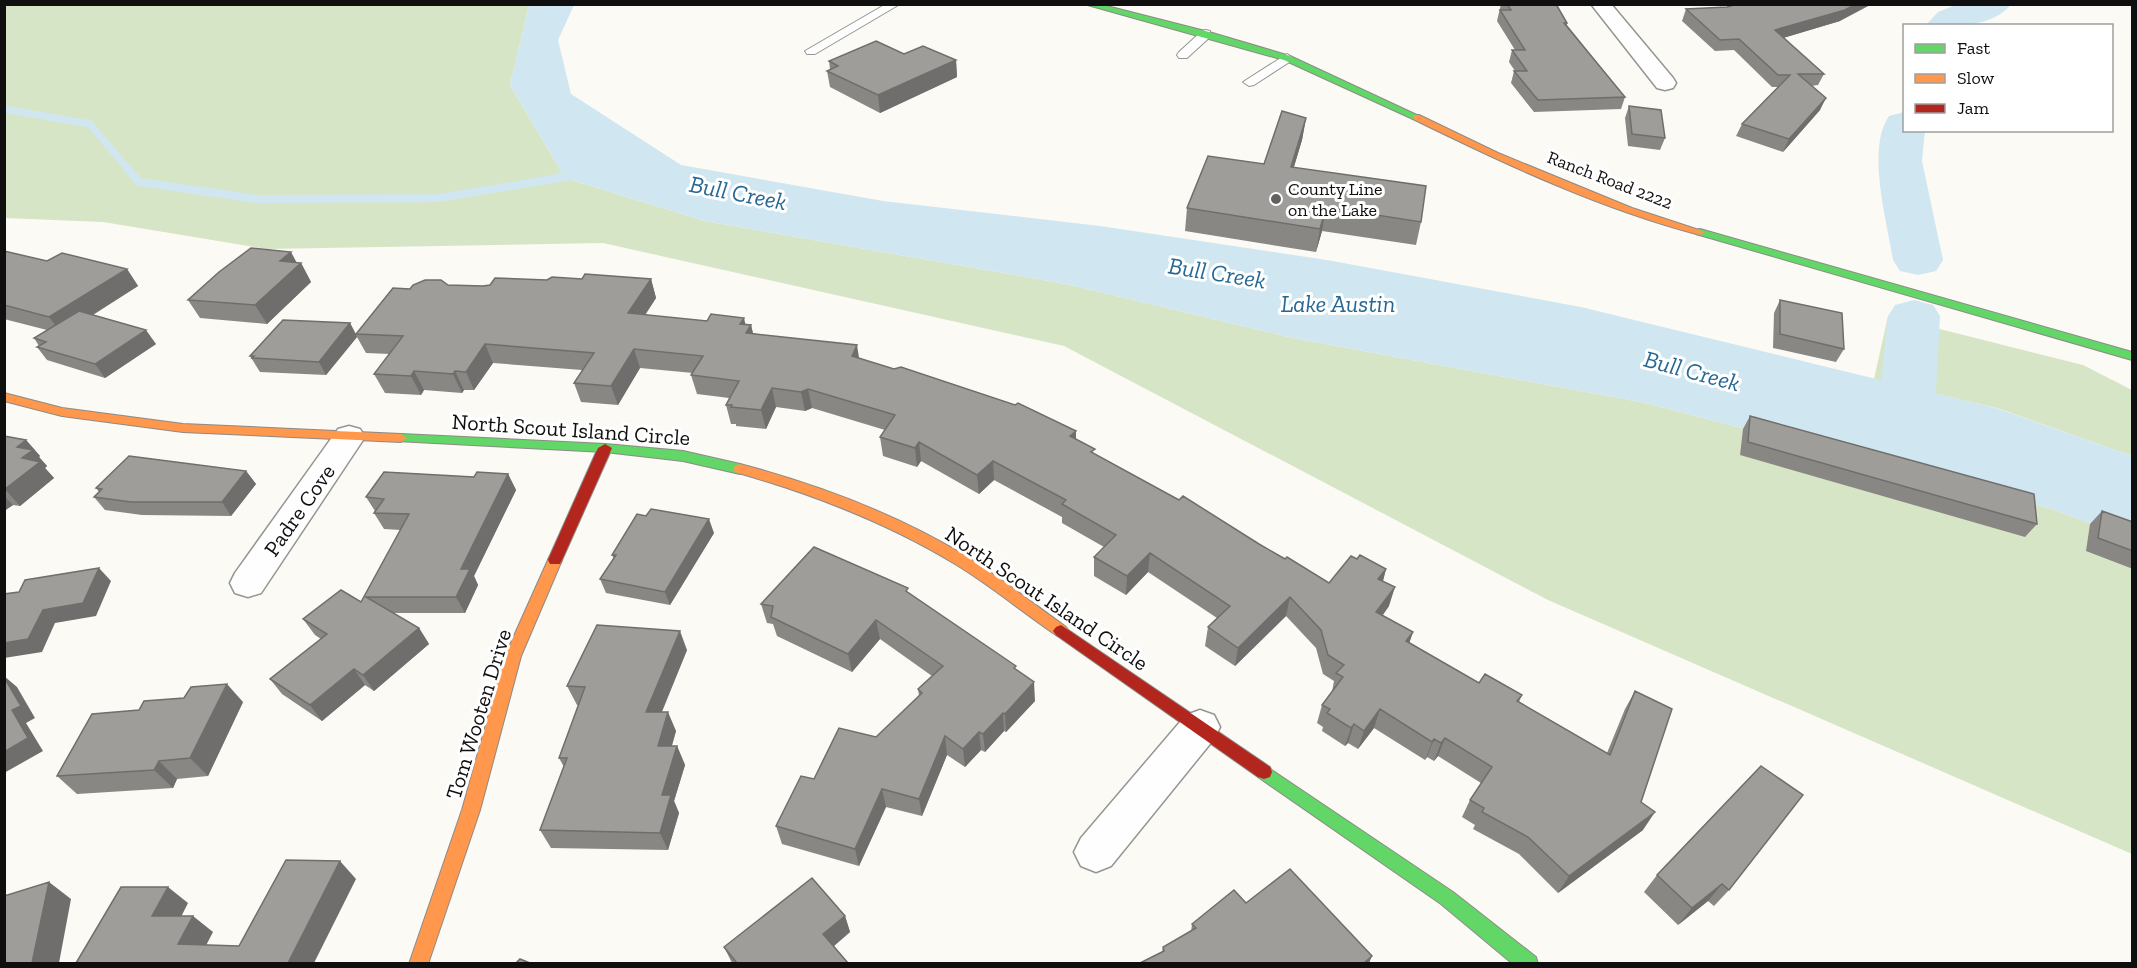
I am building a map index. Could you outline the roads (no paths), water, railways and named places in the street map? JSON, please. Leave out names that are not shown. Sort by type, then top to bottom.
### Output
[{"type":"street","name":"Ranch Road 2222","points":[[1088,4],[1206,34],[1287,58],[1357,88],[1495,155],[1628,210],[1811,265],[2133,356]]},
{"type":"street","points":[[1600,4],[1665,83]]},
{"type":"street","name":"North Scout Island Circle","points":[[4,397],[62,412],[183,428],[605,448],[683,456],[763,474],[869,514],[949,554],[1448,898],[1529,963]]},
{"type":"street","name":"Padre Cove","points":[[248,583],[349,437]]},
{"type":"street","name":"Tom Wooten Drive","points":[[418,963],[471,810],[513,656],[605,448]]},
{"type":"street","points":[[1096,852],[1200,727]]},
{"type":"lane","points":[[811,51],[895,4]]},
{"type":"lane","points":[[1183,55],[1206,34]]},
{"type":"lane","points":[[1249,82],[1287,58]]},
{"type":"water","name":"Lake Austin","points":[[529,5],[574,5],[558,40],[571,94],[681,165],[883,201],[1100,226],[1327,260],[1581,307],[1999,409],[2132,456],[2132,539],[2052,509],[1646,403],[1293,338],[1066,284],[705,221],[565,178],[510,85]]},
{"type":"waterway","points":[[1946,24],[1993,4]]},
{"type":"waterway","points":[[4,109],[90,124],[129,170]]},
{"type":"waterway","points":[[1903,132],[1900,161],[1918,260]]},
{"type":"waterway","points":[[127,168],[139,182],[257,199],[438,198],[576,175]]},
{"type":"waterway","points":[[1905,430],[1914,316]]},
{"type":"place","name":"County Line on the Lake","points":[[1276,199]]},
{"type":"water label","name":"Bull Creek","points":[[738,193]]},
{"type":"water label","name":"Bull Creek","points":[[1217,273]]},
{"type":"water label","name":"Bull Creek","points":[[1692,371]]}]
